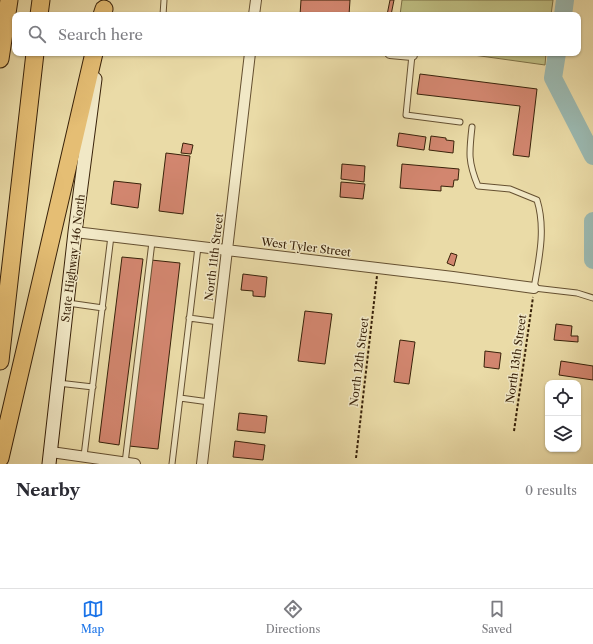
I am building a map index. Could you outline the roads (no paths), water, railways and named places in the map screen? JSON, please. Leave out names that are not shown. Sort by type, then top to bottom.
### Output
[{"type":"highway","points":[[0,59],[9,0]]},
{"type":"highway","points":[[39,12],[41,0]]},
{"type":"highway","points":[[0,361],[35,56]]},
{"type":"highway","points":[[0,458],[93,56]]},
{"type":"main road","name":"State Highway 146 North","points":[[50,458],[75,232],[98,56]]},
{"type":"street","points":[[254,12],[256,0]]},
{"type":"street","name":"North 11th Street","points":[[202,464],[250,56]]},
{"type":"street","name":"West Tyler Street","points":[[75,232],[378,267],[534,288]]},
{"type":"street","points":[[50,458],[84,456],[130,463]]},
{"type":"lane","points":[[163,12],[164,0]]},
{"type":"lane","points":[[412,56],[406,115],[460,122]]},
{"type":"lane","points":[[472,127],[468,155],[471,169],[478,186],[510,189],[537,200],[541,212],[541,244],[534,288],[576,293],[593,298]]},
{"type":"lane","points":[[84,456],[111,236]]},
{"type":"lane","points":[[130,463],[152,242]]},
{"type":"lane","points":[[172,464],[198,247]]},
{"type":"lane","points":[[67,303],[103,308]]},
{"type":"lane","points":[[190,318],[218,322]]},
{"type":"lane","points":[[58,383],[93,387]]},
{"type":"lane","points":[[180,398],[209,402]]},
{"type":"waterway","points":[[563,12],[565,0]]},
{"type":"waterway","points":[[557,56],[553,78],[593,156]]},
{"type":"waterway","points":[[593,221],[593,260]]}]
